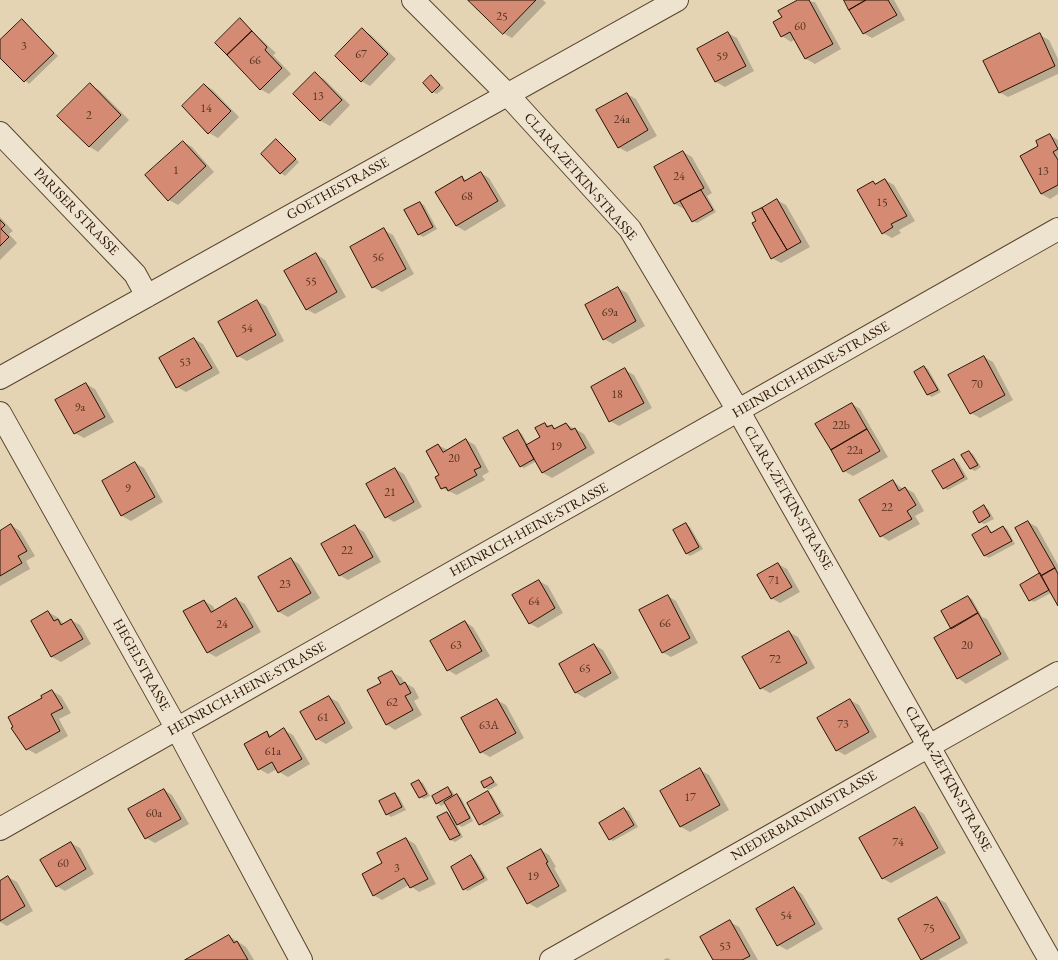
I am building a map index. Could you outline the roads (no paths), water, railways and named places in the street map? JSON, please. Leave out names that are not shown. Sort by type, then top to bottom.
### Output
[{"type":"street","name":"CLARA-ZETKIN-STRASSE","points":[[413,0],[507,94],[630,229],[739,412],[1050,960]]},
{"type":"street","name":"GOETHESTRASSE","points":[[0,378],[677,0]]},
{"type":"street","name":"PARISER STRASSE","points":[[0,133],[135,274],[147,296]]},
{"type":"street","name":"HEINRICH-HEINE-STRASSE","points":[[0,829],[739,412],[1058,229]]},
{"type":"street","name":"HEGELSTRASSE","points":[[0,413],[177,729],[301,960]]},
{"type":"street","name":"NIEDERBARNIMSTRASSE","points":[[551,960],[1058,673]]}]
